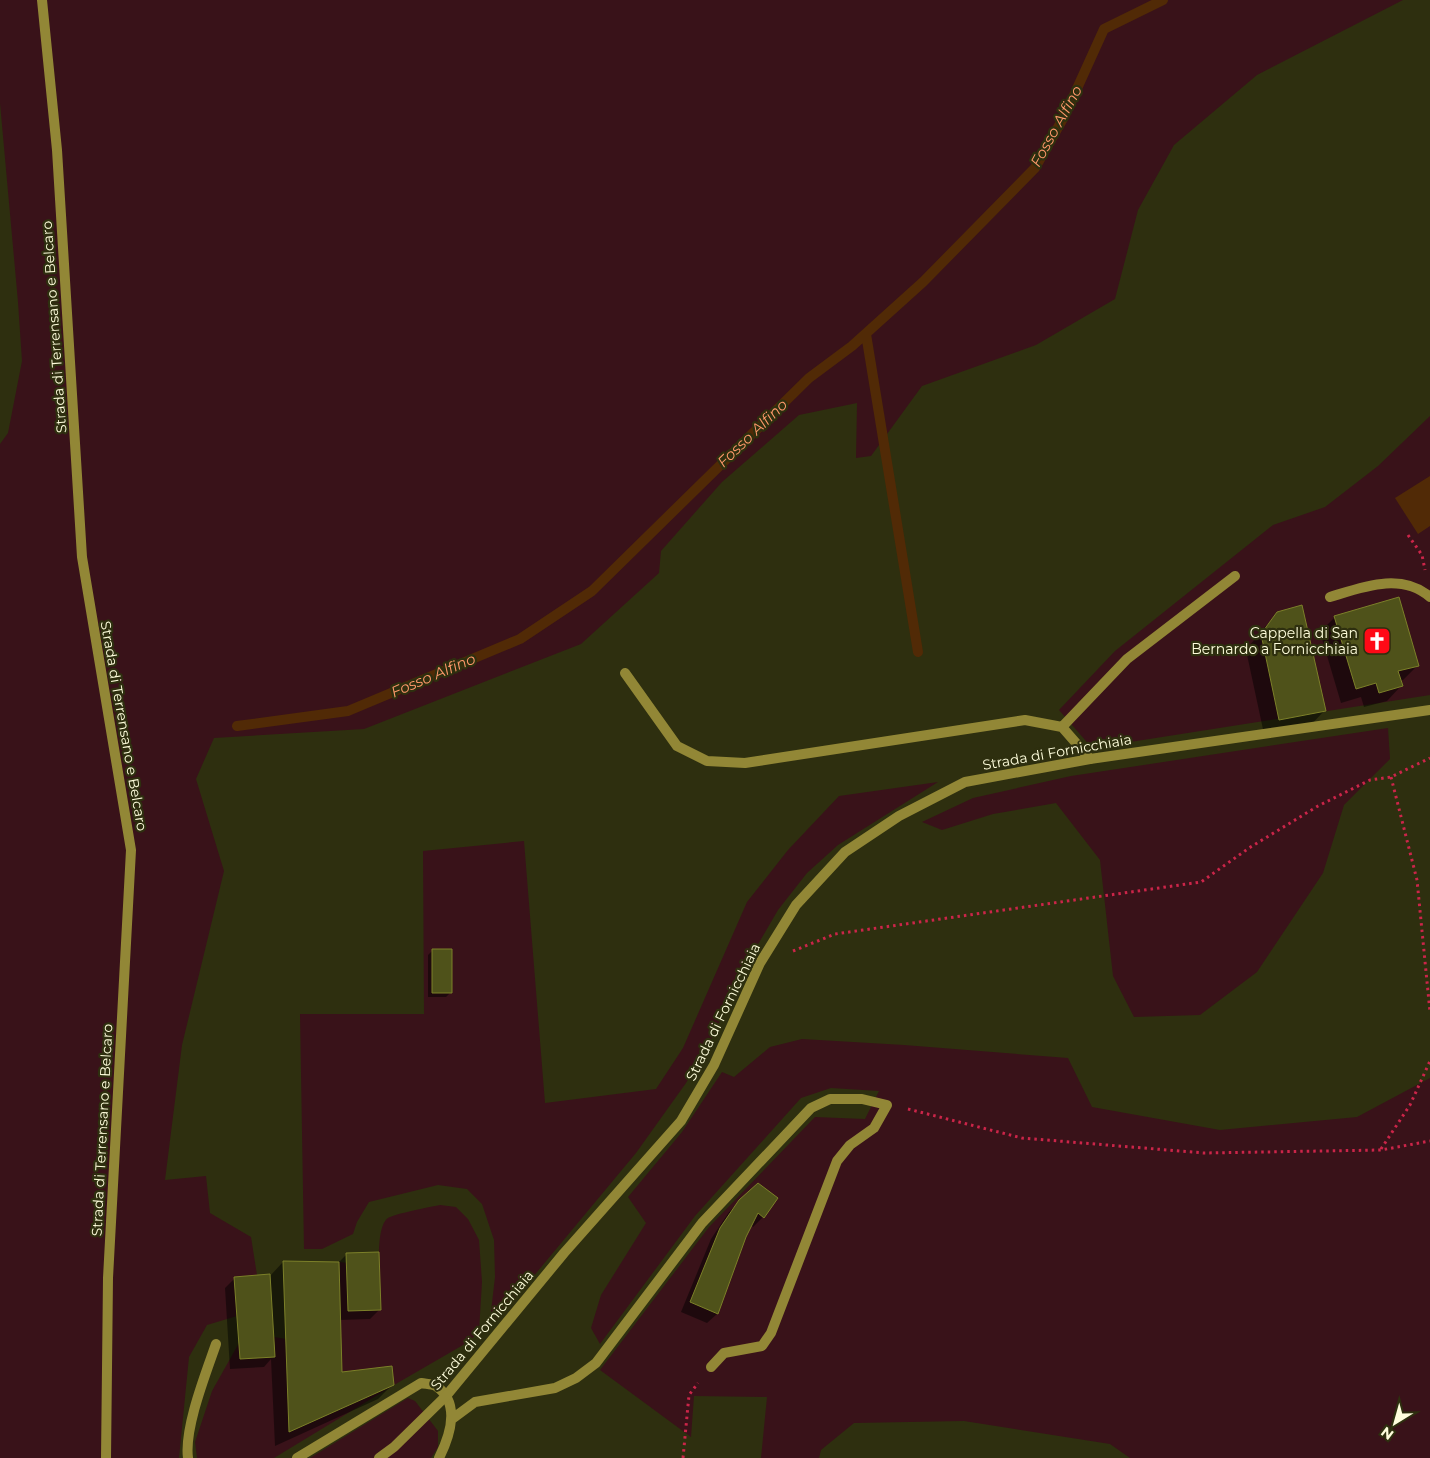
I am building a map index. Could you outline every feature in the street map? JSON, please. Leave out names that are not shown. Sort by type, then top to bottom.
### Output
[{"type":"street","name":"Strada di Terrensano e Belcaro","points":[[42,0],[57,150],[82,557],[131,850],[108,1278],[106,1458]]},
{"type":"street","points":[[1062,727],[1127,659],[1235,576]]},
{"type":"street","points":[[1330,597],[1370,585],[1404,584],[1421,590],[1430,597]]},
{"type":"street","points":[[625,673],[677,746],[707,761],[744,763],[1025,720],[1062,727],[1090,759]]},
{"type":"street","name":"Strada di Fornicchiaia","points":[[379,1458],[394,1447],[446,1396],[564,1253],[681,1121],[714,1065],[760,964],[796,905],[845,852],[899,816],[965,782],[1090,759],[1430,710]]},
{"type":"street","points":[[452,1419],[475,1402],[555,1388],[576,1378],[596,1363],[702,1223],[811,1108],[830,1099],[862,1100],[887,1105],[874,1128],[850,1145],[837,1161],[771,1333],[762,1346],[724,1353],[711,1367]]},
{"type":"street","points":[[188,1458],[190,1428],[201,1387],[216,1344]]},
{"type":"street","points":[[297,1458],[421,1383],[435,1385],[446,1396],[452,1419],[447,1442],[439,1458]]},
{"type":"path","points":[[1408,534],[1422,555],[1426,571],[1421,590]]},
{"type":"path","points":[[760,964],[835,934],[1201,882],[1249,848],[1318,806],[1370,780],[1391,777],[1430,758]]},
{"type":"path","points":[[1391,777],[1417,880],[1430,1012]]},
{"type":"path","points":[[1381,1150],[1410,1105],[1430,1061]]},
{"type":"path","points":[[887,1105],[1022,1138],[1204,1153],[1381,1150],[1430,1141]]},
{"type":"path","points":[[683,1458],[689,1395],[711,1367]]},
{"type":"shaded area","points":[[0,0],[1403,0],[1257,75],[1174,145],[1138,210],[1115,299],[1036,345],[922,386],[871,456],[856,458],[857,403],[799,415],[722,482],[661,551],[659,573],[581,644],[364,729],[214,738],[196,779],[224,871],[182,1045],[165,1180],[206,1176],[210,1213],[251,1237],[257,1275],[234,1277],[237,1316],[207,1325],[189,1357],[179,1458],[0,1458],[0,444],[8,433],[22,361],[0,103]]},
{"type":"shaded area","points":[[1430,416],[1430,695],[1092,748],[1059,710],[1115,651],[1273,525],[1325,507],[1378,466]]},
{"type":"shaded area","points":[[1430,476],[1430,526],[1418,534],[1395,498]]},
{"type":"shaded area","points":[[1388,728],[1390,759],[1344,805],[1323,873],[1257,972],[1200,1015],[1134,1017],[1113,976],[1100,860],[1056,803],[993,814],[942,830],[922,822],[973,798],[1071,776]]},
{"type":"shaded area","points":[[938,782],[838,845],[807,873],[778,910],[746,965],[713,1036],[686,1083],[636,1153],[493,1323],[490,1320],[495,1277],[494,1240],[482,1204],[467,1189],[438,1185],[369,1202],[357,1222],[353,1234],[322,1249],[304,1249],[300,1014],[424,1014],[423,851],[524,841],[545,1103],[656,1089],[683,1048],[747,902],[788,850],[839,796]]},
{"type":"shaded area","points":[[802,1039],[1068,1058],[1092,1107],[1220,1130],[1357,1117],[1430,1078],[1430,1458],[1130,1458],[1110,1444],[964,1421],[854,1423],[821,1450],[819,1458],[761,1458],[767,1397],[694,1396],[691,1437],[600,1370],[709,1227],[815,1117],[865,1119],[879,1091],[831,1088],[801,1098],[695,1216],[600,1344],[591,1328],[601,1295],[646,1223],[628,1197],[682,1132],[722,1072],[734,1077],[770,1047]]},
{"type":"shaded area","points":[[440,1205],[456,1207],[468,1219],[479,1240],[482,1282],[479,1331],[470,1341],[394,1385],[392,1366],[342,1372],[339,1262],[347,1263],[381,1310],[379,1247],[383,1224],[388,1218],[412,1211]]},
{"type":"shaded area","points":[[274,1337],[286,1339],[289,1432],[394,1385],[274,1458],[197,1458],[195,1442],[212,1391],[239,1343],[240,1359],[275,1357]]},
{"type":"shaded area","points":[[408,1398],[415,1401],[438,1431],[438,1447],[431,1458],[310,1458]]},
{"type":"building","name":"Cappella di San Bernardo a Fornicchiaia","points":[[1399,597],[1419,666],[1398,671],[1403,686],[1379,693],[1376,683],[1356,689],[1334,616]]},
{"type":"building","points":[[1302,605],[1326,711],[1279,720],[1261,634],[1277,612]]},
{"type":"building","points":[[432,949],[452,949],[452,993],[432,993]]},
{"type":"building","points":[[758,1183],[778,1198],[764,1218],[758,1213],[746,1237],[718,1314],[690,1302],[720,1228],[739,1200]]},
{"type":"building","points":[[379,1252],[381,1310],[348,1311],[346,1253]]},
{"type":"building","points":[[283,1261],[339,1262],[342,1372],[392,1366],[394,1385],[289,1432]]},
{"type":"building","points":[[270,1274],[275,1357],[240,1359],[234,1277]]},
{"type":"waterway","name":"Fosso Alfino","points":[[237,726],[348,711],[520,639],[592,591],[809,378],[852,346],[923,282],[1035,168],[1065,115],[1104,29],[1163,0]]},
{"type":"waterway","points":[[866,334],[918,652]]},
{"type":"place","name":"Cappella di San Bernardo a Fornicchiaia","points":[[1377,641]]}]
